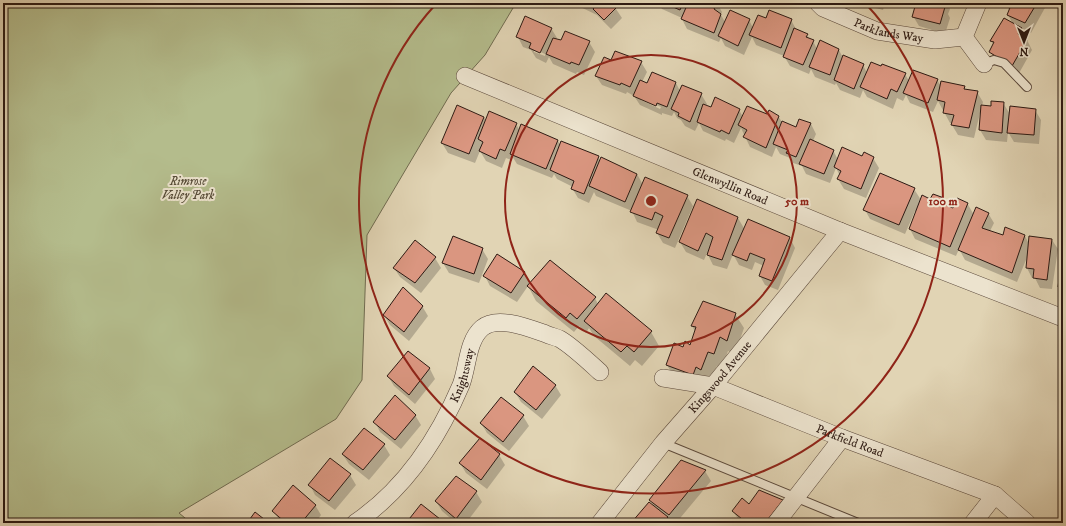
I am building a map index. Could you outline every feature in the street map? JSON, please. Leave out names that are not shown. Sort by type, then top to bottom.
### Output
[{"type":"street","name":"Parklands Way","points":[[818,3],[823,8],[877,31],[935,40],[964,37]]},
{"type":"street","points":[[978,3],[964,37],[984,64]]},
{"type":"street","name":"Glenwyllin Road","points":[[465,76],[840,231],[1063,318]]},
{"type":"street","name":"Kingswood Avenue","points":[[600,523],[663,443],[713,386],[840,231]]},
{"type":"street","name":"Knightsway","points":[[355,523],[391,494],[414,468],[431,444],[461,383],[471,346],[476,334],[483,327],[497,322],[514,324],[560,339],[600,372]]},
{"type":"street","name":"Parkfield Road","points":[[663,378],[713,386],[842,438],[994,495],[1027,523]]},
{"type":"street","points":[[776,523],[795,496],[842,438]]},
{"type":"street","points":[[973,523],[994,495]]},
{"type":"lane","points":[[984,64],[994,60],[1004,63],[1027,87]]},
{"type":"lane","points":[[663,443],[858,523]]},
{"type":"green space","name":"Rimrose Valley Park","points":[[3,3],[516,3],[485,55],[451,93],[367,235],[362,380],[336,419],[179,513],[191,523],[3,523]]},
{"type":"building","points":[[598,3],[613,3],[617,7],[604,20],[593,9]]},
{"type":"building","points":[[664,3],[683,3],[680,10]]},
{"type":"building","points":[[688,3],[717,3],[714,9],[721,14],[714,33],[681,19]]},
{"type":"building","points":[[916,3],[944,3],[943,6],[945,7],[940,24],[912,17]]},
{"type":"building","points":[[1007,3],[1037,3],[1025,23],[1007,15],[1011,5]]},
{"type":"building","points":[[730,10],[750,19],[738,46],[718,36]]},
{"type":"building","points":[[769,10],[792,19],[781,48],[749,35],[758,15],[766,18]]},
{"type":"building","points":[[525,16],[552,28],[540,53],[529,48],[531,43],[516,37]]},
{"type":"building","points":[[1004,18],[1022,28],[1018,34],[1027,40],[1012,66],[989,52],[994,42],[990,41]]},
{"type":"building","points":[[794,28],[808,34],[806,37],[814,40],[803,65],[783,57]]},
{"type":"building","points":[[565,31],[590,41],[579,65],[571,62],[570,64],[546,54],[553,38],[561,40]]},
{"type":"building","points":[[820,40],[839,49],[830,75],[809,67]]},
{"type":"building","points":[[615,51],[642,61],[630,87],[595,76],[604,57],[611,60]]},
{"type":"building","points":[[843,55],[864,64],[854,89],[834,80]]},
{"type":"building","points":[[871,62],[881,66],[882,64],[906,73],[897,92],[891,89],[887,99],[860,87]]},
{"type":"building","points":[[913,70],[938,79],[928,103],[903,93]]},
{"type":"building","points":[[652,72],[676,82],[667,107],[657,103],[656,106],[633,96],[640,80],[647,83]]},
{"type":"building","points":[[941,81],[965,86],[964,89],[978,91],[969,128],[951,125],[954,115],[943,113],[945,102],[937,100]]},
{"type":"building","points":[[682,85],[702,93],[690,122],[678,116],[679,113],[671,109]]},
{"type":"building","points":[[715,97],[740,109],[729,134],[721,130],[720,132],[697,122],[703,104],[711,107]]},
{"type":"building","points":[[991,101],[1004,102],[1002,133],[979,130],[981,105],[991,106]]},
{"type":"building","points":[[457,105],[484,117],[469,154],[441,143]]},
{"type":"building","points":[[747,106],[767,114],[769,110],[779,116],[766,148],[743,137],[747,130],[738,125]]},
{"type":"building","points":[[1010,106],[1036,109],[1034,135],[1007,133]]},
{"type":"building","points":[[489,111],[517,123],[505,151],[500,149],[496,159],[479,151],[483,142],[478,139]]},
{"type":"building","points":[[799,119],[811,123],[796,157],[786,153],[788,150],[773,144],[782,121],[796,127]]},
{"type":"building","points":[[521,124],[558,140],[546,169],[510,154]]},
{"type":"building","points":[[1063,130],[1063,140],[1060,131]]},
{"type":"building","points":[[810,139],[834,150],[824,174],[799,164]]},
{"type":"building","points":[[561,141],[599,156],[584,194],[571,189],[574,181],[550,170]]},
{"type":"building","points":[[842,147],[862,156],[864,152],[874,157],[861,189],[837,179],[841,171],[834,167]]},
{"type":"building","points":[[601,157],[637,174],[625,202],[589,186]]},
{"type":"building","points":[[880,173],[915,188],[899,225],[863,210]]},
{"type":"building","points":[[645,177],[688,195],[669,238],[656,233],[663,216],[655,212],[652,220],[630,212]]},
{"type":"building","points":[[933,194],[944,198],[941,203],[953,208],[957,198],[968,203],[950,247],[909,229],[922,195],[930,199]]},
{"type":"building","points":[[697,199],[738,217],[722,260],[707,255],[713,237],[706,233],[698,251],[679,242]]},
{"type":"building","points":[[976,207],[989,213],[982,228],[1003,235],[1005,227],[1025,235],[1012,273],[958,250]]},
{"type":"building","points":[[748,219],[790,237],[772,281],[759,276],[765,259],[750,253],[747,261],[732,255]]},
{"type":"building","points":[[453,236],[483,248],[474,274],[442,263]]},
{"type":"building","points":[[1029,236],[1052,239],[1047,280],[1033,278],[1034,269],[1026,268]]},
{"type":"building","points":[[415,240],[436,257],[415,283],[393,268]]},
{"type":"building","points":[[1063,248],[1063,288],[1058,287]]},
{"type":"building","points":[[497,254],[525,272],[511,293],[483,276]]},
{"type":"building","points":[[550,260],[596,297],[577,319],[570,313],[566,318],[527,286]]},
{"type":"building","points":[[403,287],[423,306],[404,332],[383,315]]},
{"type":"building","points":[[606,293],[652,331],[634,352],[627,346],[621,352],[584,321]]},
{"type":"building","points":[[703,301],[736,313],[727,341],[720,337],[714,354],[708,352],[701,370],[696,367],[693,375],[666,365],[674,343],[683,347],[685,341],[690,345],[696,327],[691,326]]},
{"type":"building","points":[[408,351],[430,368],[409,395],[387,376]]},
{"type":"building","points":[[533,366],[556,385],[536,410],[514,392]]},
{"type":"building","points":[[395,395],[416,415],[395,440],[373,422]]},
{"type":"building","points":[[501,397],[524,415],[503,442],[480,423]]},
{"type":"building","points":[[364,428],[385,444],[363,470],[342,454]]},
{"type":"building","points":[[480,438],[500,454],[481,480],[459,463]]},
{"type":"building","points":[[330,458],[351,474],[329,501],[308,485]]},
{"type":"building","points":[[681,460],[706,470],[669,515],[649,500]]},
{"type":"building","points":[[456,476],[477,491],[456,519],[435,501]]},
{"type":"building","points":[[293,485],[316,505],[301,523],[286,523],[272,511]]},
{"type":"building","points":[[759,490],[783,500],[765,523],[747,523],[732,511],[742,498],[749,504]]},
{"type":"building","points":[[649,502],[668,517],[663,523],[631,523]]},
{"type":"building","points":[[421,504],[445,523],[406,523]]},
{"type":"building","points":[[255,512],[269,523],[247,523]]},
{"type":"building","points":[[736,519],[742,523],[733,523]]}]
